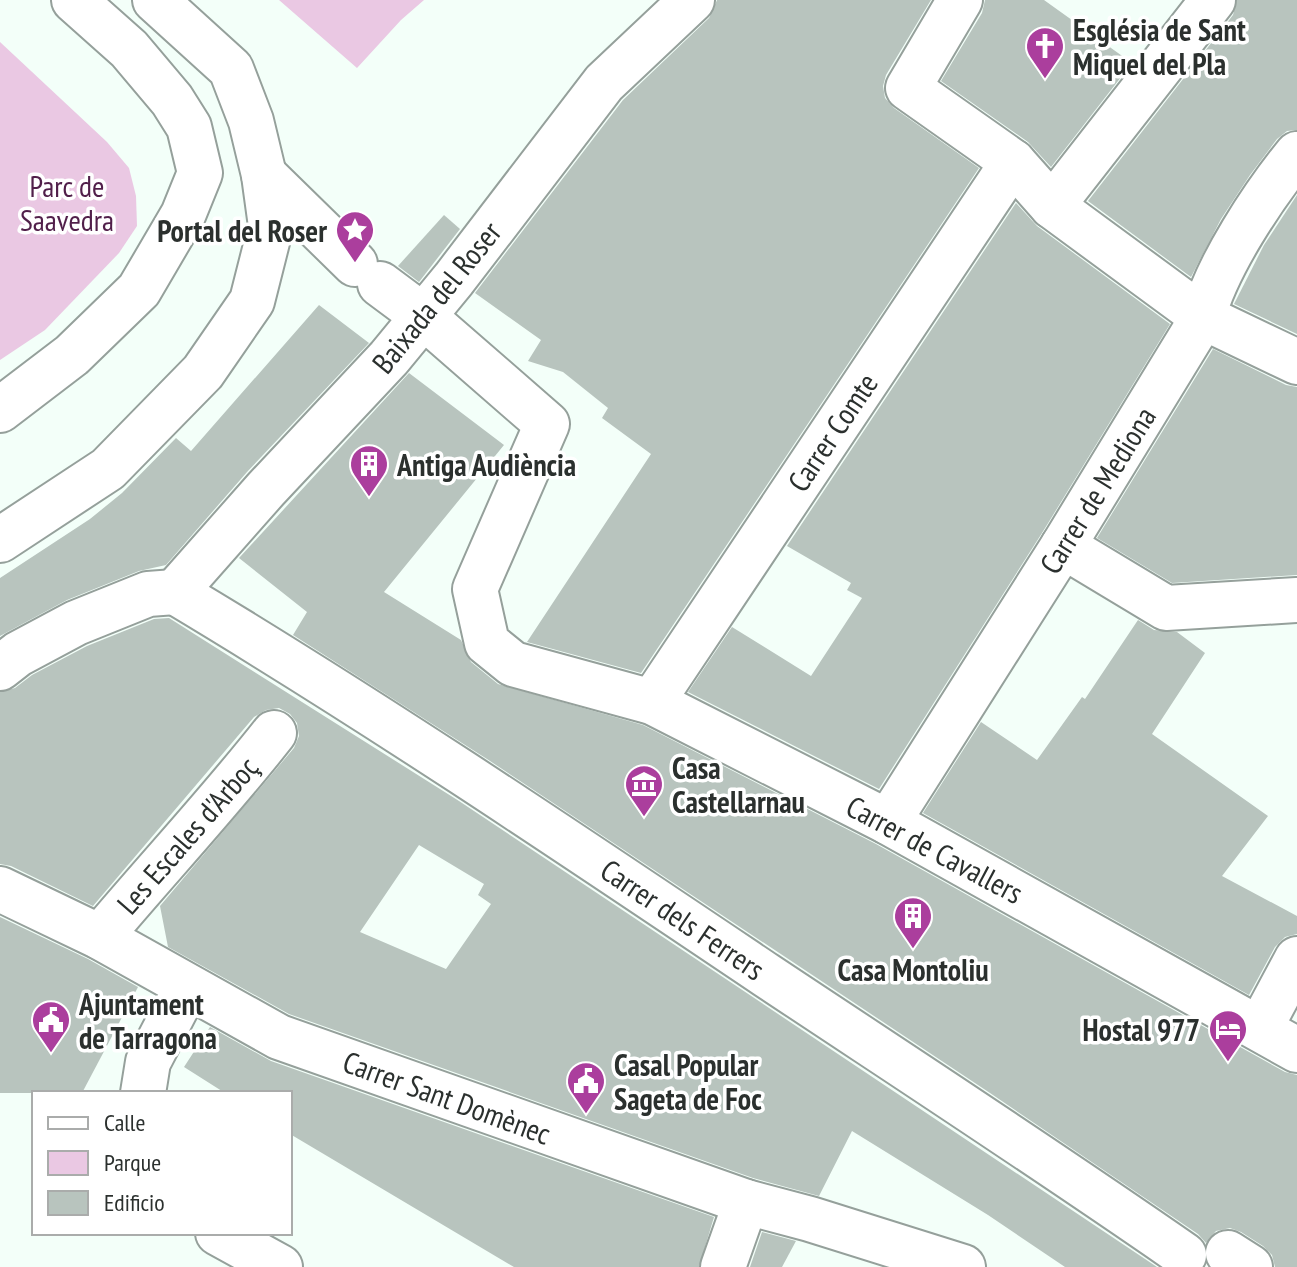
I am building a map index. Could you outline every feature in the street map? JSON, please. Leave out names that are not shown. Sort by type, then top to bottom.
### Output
[{"type":"street","points":[[0,410],[72,355],[139,290],[183,215],[200,173],[189,127],[172,100],[129,49],[74,0]]},
{"type":"street","points":[[0,540],[108,469],[203,372],[252,301],[271,226],[264,175],[251,121],[231,69],[155,0]]},
{"type":"street","name":"Baixada del Roser","points":[[175,592],[389,358],[454,279],[604,83],[692,0]]},
{"type":"street","points":[[960,0],[908,88],[1013,162],[1052,206],[1203,317],[1297,362]]},
{"type":"street","points":[[1052,206],[1213,0]]},
{"type":"street","name":"Carrer de Mediona","points":[[888,822],[1063,546],[1203,317],[1209,294],[1270,188],[1297,154]]},
{"type":"street","name":"Carrer Comte","points":[[652,702],[1013,162]]},
{"type":"street","points":[[264,175],[368,274],[423,316]]},
{"type":"street","name":"Carrer de Cavallers","points":[[423,316],[547,424],[475,589],[487,643],[513,664],[652,702],[888,822],[1297,1050]]},
{"type":"street","points":[[1063,546],[1166,608],[1297,600]]},
{"type":"street","points":[[0,668],[18,654],[76,623],[148,594],[175,592]]},
{"type":"street","name":"Carrer dels Ferrers","points":[[175,592],[464,772],[1052,1163],[1184,1255]]},
{"type":"street","name":"Les Escales d'Arboç","points":[[100,937],[169,855],[224,797],[274,733]]},
{"type":"street","name":"Carrer Sant Domènec","points":[[0,889],[100,937],[279,1037],[746,1202],[963,1267]]},
{"type":"street","points":[[1260,1028],[1297,959]]},
{"type":"street","points":[[143,1091],[148,1062],[187,987]]},
{"type":"street","points":[[723,1267],[746,1202]]},
{"type":"street","points":[[221,1235],[270,1264]]},
{"type":"green space","points":[[279,0],[424,0],[357,68]]},
{"type":"green space","name":"Parc de Saavedra","points":[[0,42],[107,142],[129,168],[136,196],[137,226],[119,253],[45,330],[0,360]]},
{"type":"building","points":[[717,0],[931,0],[886,75],[883,86],[885,98],[894,108],[979,168],[641,673],[527,642],[651,454],[602,418],[608,408],[563,372],[528,361],[541,340],[475,293],[623,100],[709,18]]},
{"type":"building","name":"Església de Sant Miquel del Pla","points":[[985,0],[1044,0],[1132,63],[1051,167],[1028,142],[941,81],[982,13]]},
{"type":"building","points":[[1237,0],[1297,0],[1297,130],[1287,131],[1277,139],[1250,175],[1221,219],[1191,277],[1088,201],[1233,15]]},
{"type":"building","points":[[1297,195],[1297,334],[1234,304],[1264,245]]},
{"type":"building","points":[[1016,203],[1037,226],[1170,324],[879,789],[688,692],[732,627],[811,676],[862,598],[847,590],[851,583],[787,546]]},
{"type":"building","points":[[444,215],[460,229],[419,282],[398,266]]},
{"type":"building","points":[[319,305],[369,343],[247,472],[166,565],[139,571],[67,600],[0,636],[0,578],[90,519],[122,493],[176,438],[191,451]]},
{"type":"building","points":[[1213,349],[1286,385],[1297,387],[1297,575],[1172,583],[1097,538]]},
{"type":"building","points":[[409,373],[504,445],[384,592],[461,640],[471,662],[498,684],[643,725],[876,844],[1285,1072],[1297,1075],[1297,1267],[1275,1267],[1272,1255],[1263,1246],[1230,1228],[1216,1231],[1206,1243],[1198,1234],[990,1093],[487,759],[293,635],[307,612],[239,558]]},
{"type":"building","points":[[169,618],[459,801],[1157,1267],[1065,1267],[852,1131],[819,1196],[753,1178],[289,1014],[168,947],[160,906],[294,748],[299,736],[297,723],[290,714],[279,708],[266,710],[254,717],[93,906],[11,866],[0,864],[0,692],[15,688],[32,675],[87,646],[154,619]],"holes":[[[419,845],[484,884],[478,895],[491,904],[446,969],[360,932]]]},
{"type":"building","points":[[1138,620],[1154,630],[1177,632],[1205,653],[1152,734],[1268,816],[1222,876],[1297,916],[1297,934],[1285,937],[1275,947],[1249,995],[923,813],[981,722],[1037,760],[1082,697],[1085,699]]},
{"type":"building","name":"Ajuntament de Tarragona","points":[[0,917],[138,987],[83,1091],[0,1093]]},
{"type":"building","points":[[210,1027],[271,1061],[714,1217],[699,1267],[514,1267],[292,1135],[292,1091],[222,1091],[184,1067]]},
{"type":"building","points":[[762,1232],[796,1241],[782,1267],[750,1267]]},
{"type":"place","name":"Església de Sant Miquel del Pla","points":[[1045,80]]},
{"type":"place","name":"Portal del Roser","points":[[355,264]]},
{"type":"place","name":"Antiga Audiència","points":[[369,498]]},
{"type":"place","name":"Casa Castellarnau","points":[[644,818]]},
{"type":"place","name":"Casa Montoliu","points":[[913,950]]},
{"type":"place","name":"Ajuntament de Tarragona","points":[[51,1054]]},
{"type":"place","name":"Hostal 977","points":[[1228,1063]]},
{"type":"place","name":"Casal Popular Sageta de Foc","points":[[586,1115]]}]
